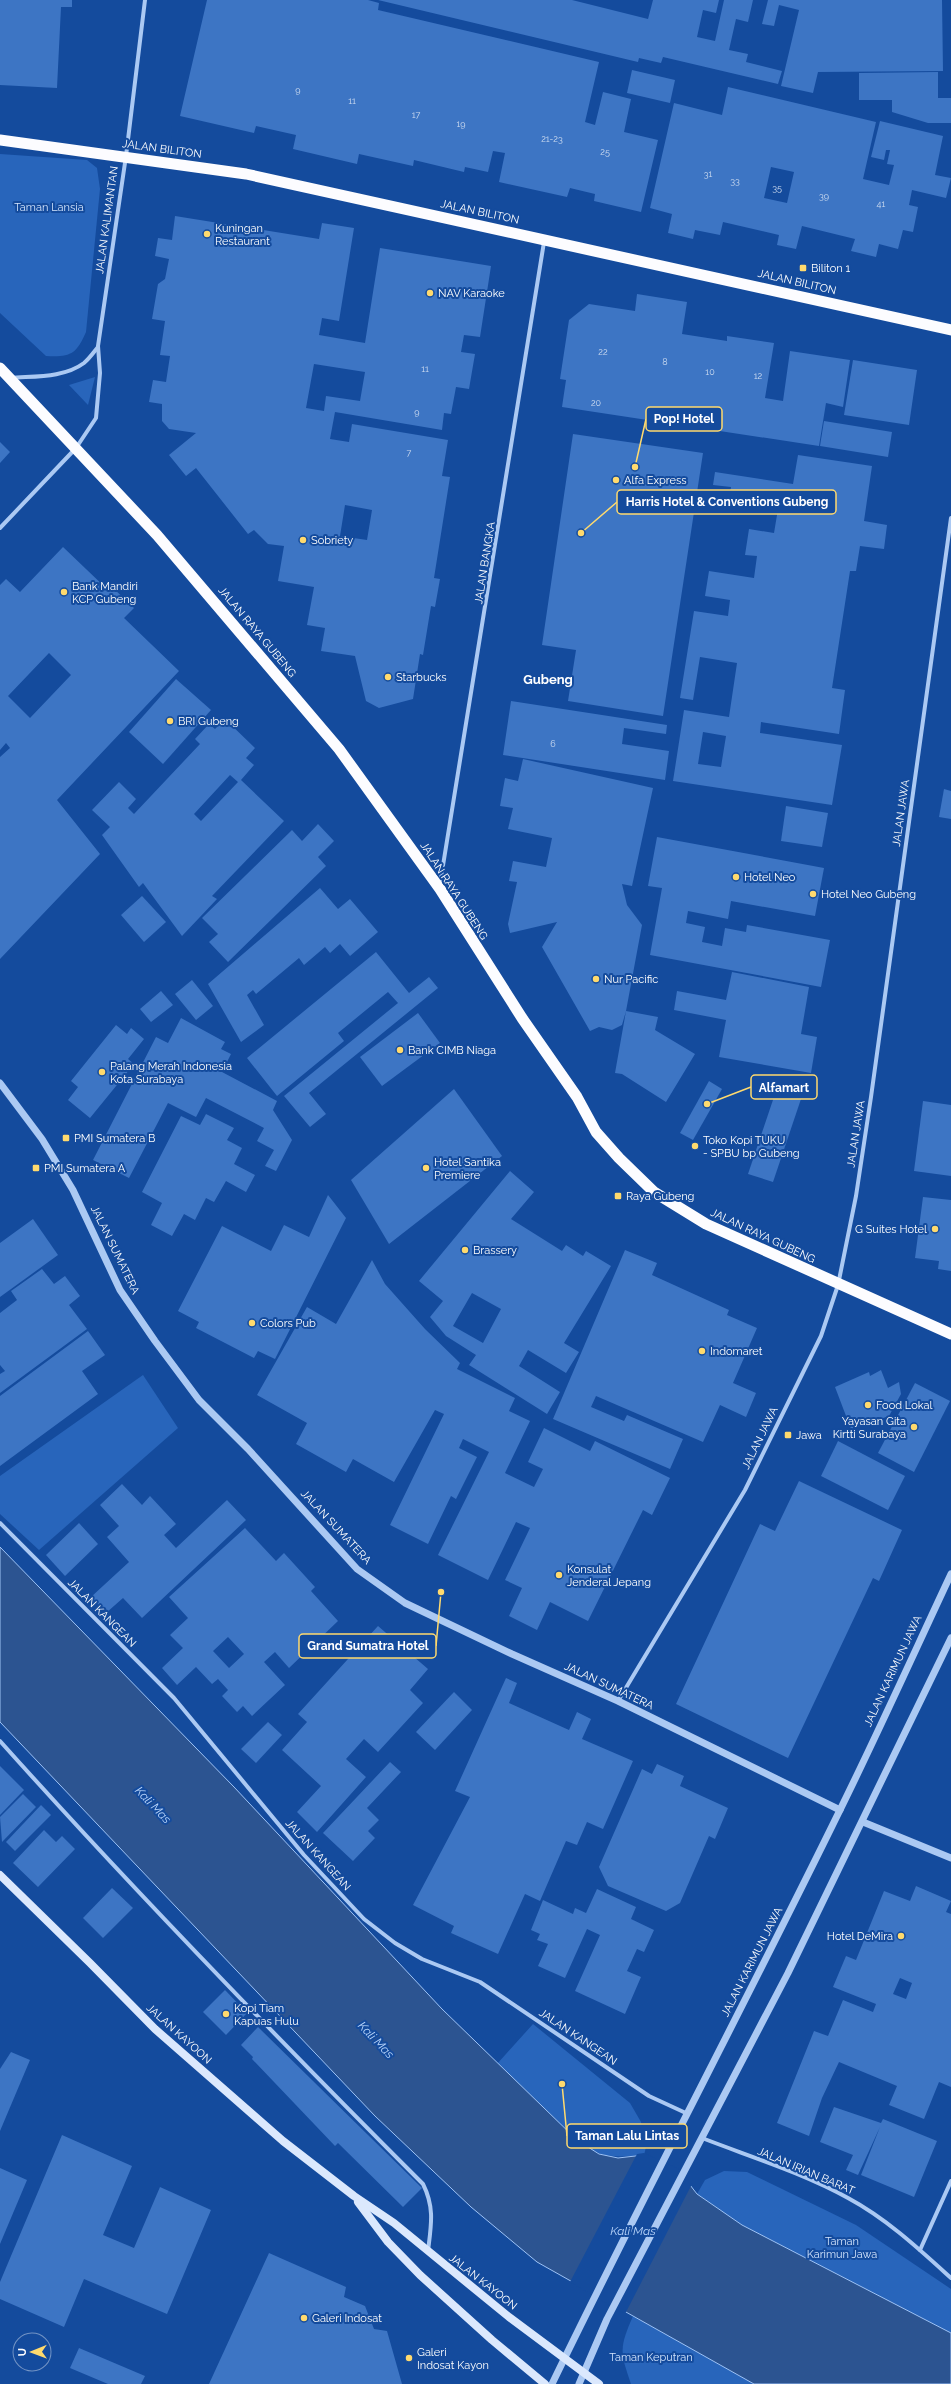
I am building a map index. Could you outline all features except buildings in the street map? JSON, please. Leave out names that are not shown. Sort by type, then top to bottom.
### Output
[{"type":"highway","name":"JALAN BILITON","points":[[0,140],[126,156],[246,174],[951,330]]},
{"type":"highway","name":"JALAN RAYA GUBENG","points":[[0,368],[157,534],[339,749],[440,889],[514,1005],[577,1097],[596,1132],[619,1158],[654,1192],[706,1224],[838,1285],[951,1334]]},
{"type":"main road","name":"JALAN KAYOON","points":[[0,1875],[155,2029],[283,2141],[354,2196],[394,2223],[509,2317],[600,2384]]},
{"type":"main road","name":"JALAN KAYOON","points":[[354,2196],[388,2242],[420,2275],[492,2340],[545,2384]]},
{"type":"street","name":"JALAN KALIMANTAN","points":[[0,528],[76,448],[96,418],[100,373],[98,346],[126,156],[145,0]]},
{"type":"street","name":"JALAN BANGKA","points":[[440,889],[545,240]]},
{"type":"street","name":"JALAN KALIMANTAN","points":[[11,378],[57,374],[73,370],[85,363],[98,346]]},
{"type":"street","name":"JALAN JAWA","points":[[618,1701],[745,1490],[821,1336],[838,1285],[856,1196],[871,1097],[951,518]]},
{"type":"street","name":"JALAN SUMATERA","points":[[0,1083],[42,1139],[73,1190],[120,1290],[155,1341],[199,1400],[248,1450],[357,1569],[405,1603],[512,1654],[618,1701],[840,1810]]},
{"type":"street","name":"JALAN KANGEAN","points":[[0,1523],[174,1698],[304,1855],[364,1919],[395,1942],[422,1959],[480,1982],[649,2096],[689,2114]]},
{"type":"street","name":"JALAN KARIMUN JAWA","points":[[552,2384],[587,2310],[689,2114],[840,1810],[951,1574]]},
{"type":"street","points":[[579,2384],[607,2320],[788,1973],[863,1822],[951,1638]]},
{"type":"street","points":[[0,1741],[74,1823],[238,1996],[423,2184],[430,2199],[431,2210],[428,2252]]},
{"type":"street","points":[[863,1822],[951,1858]]},
{"type":"street","name":"JALAN IRIAN BARAT","points":[[702,2138],[803,2177],[848,2198],[888,2223],[951,2278]]},
{"type":"street","points":[[920,2250],[951,2181]]},
{"type":"green space","name":"Taman Lansia","points":[[0,154],[87,160],[97,168],[100,189],[86,332],[79,346],[67,355],[46,356],[0,313]]},
{"type":"green space","points":[[95,377],[88,405],[69,385]]},
{"type":"green space","points":[[143,1375],[178,1428],[39,1550],[0,1514],[0,1476]]},
{"type":"green space","points":[[533,2024],[630,2103],[641,2122],[646,2147],[644,2155],[612,2156],[601,2154],[590,2149],[563,2128],[497,2064]]},
{"type":"green space","name":"Taman Karimun Jawa","points":[[724,2171],[747,2172],[856,2225],[951,2289],[951,2333],[742,2225],[697,2194],[705,2180]]},
{"type":"green space","name":"Taman Keputran","points":[[633,2316],[754,2384],[631,2384],[623,2357],[623,2343]]},
{"type":"water","name":"Kali Mas","points":[[0,1547],[234,1787],[442,2009],[577,2140],[599,2154],[618,2158],[644,2155],[680,2172],[697,2194],[742,2225],[951,2333],[951,2384],[754,2384],[537,2262],[471,2207],[375,2116],[0,1722]]},
{"type":"pier","points":[[644,2153],[681,2170],[692,2184],[625,2314],[570,2282],[637,2154]]},
{"type":"place","name":"Kuningan Restaurant","points":[[207,234]]},
{"type":"place","name":"Biliton 1","points":[[803,268]]},
{"type":"place","name":"NAV Karaoke","points":[[430,293]]},
{"type":"place","name":"Pop! Hotel","points":[[635,467]]},
{"type":"place","name":"Alfa Express","points":[[616,480]]},
{"type":"place","name":"Harris Hotel & Conventions Gubeng","points":[[581,533]]},
{"type":"place","name":"Sobriety","points":[[303,540]]},
{"type":"place","name":"Bank Mandiri KCP Gubeng","points":[[64,592]]},
{"type":"place","name":"Starbucks","points":[[388,677]]},
{"type":"place","name":"BRI Gubeng","points":[[170,721]]},
{"type":"place","name":"Hotel Neo","points":[[736,877]]},
{"type":"place","name":"Hotel Neo Gubeng","points":[[813,894]]},
{"type":"place","name":"Nur Pacific","points":[[596,979]]},
{"type":"place","name":"Bank CIMB Niaga","points":[[400,1050]]},
{"type":"place","name":"Palang Merah Indonesia Kota Surabaya","points":[[102,1072]]},
{"type":"place","name":"Alfamart","points":[[707,1104]]},
{"type":"place","name":"PMI Sumatera B","points":[[66,1138]]},
{"type":"place","name":"Toko Kopi TUKU - SPBU bp Gubeng","points":[[695,1146]]},
{"type":"place","name":"PMI Sumatera A","points":[[36,1168]]},
{"type":"place","name":"Hotel Santika Premiere","points":[[426,1168]]},
{"type":"place","name":"Raya Gubeng","points":[[618,1196]]},
{"type":"place","name":"G Suites Hotel","points":[[935,1229]]},
{"type":"place","name":"Brassery","points":[[465,1250]]},
{"type":"place","name":"Colors Pub","points":[[252,1323]]},
{"type":"place","name":"Indomaret","points":[[702,1351]]},
{"type":"place","name":"Food Lokal","points":[[868,1405]]},
{"type":"place","name":"Yayasan Gita Kirtti Surabaya","points":[[914,1427]]},
{"type":"place","name":"Jawa","points":[[788,1435]]},
{"type":"place","name":"Konsulat Jenderal Jepang","points":[[559,1575]]},
{"type":"place","name":"Grand Sumatra Hotel","points":[[441,1592]]},
{"type":"place","name":"Hotel DeMira","points":[[901,1936]]},
{"type":"place","name":"Kopi Tiam Kapuas Hulu","points":[[226,2014]]},
{"type":"place","name":"Taman Lalu Lintas","points":[[562,2084]]},
{"type":"place","name":"Galeri Indosat","points":[[304,2318]]},
{"type":"place","name":"Galeri Indosat Kayon","points":[[409,2358]]},
{"type":"district","name":"Gubeng","points":[[548,679]]}]
